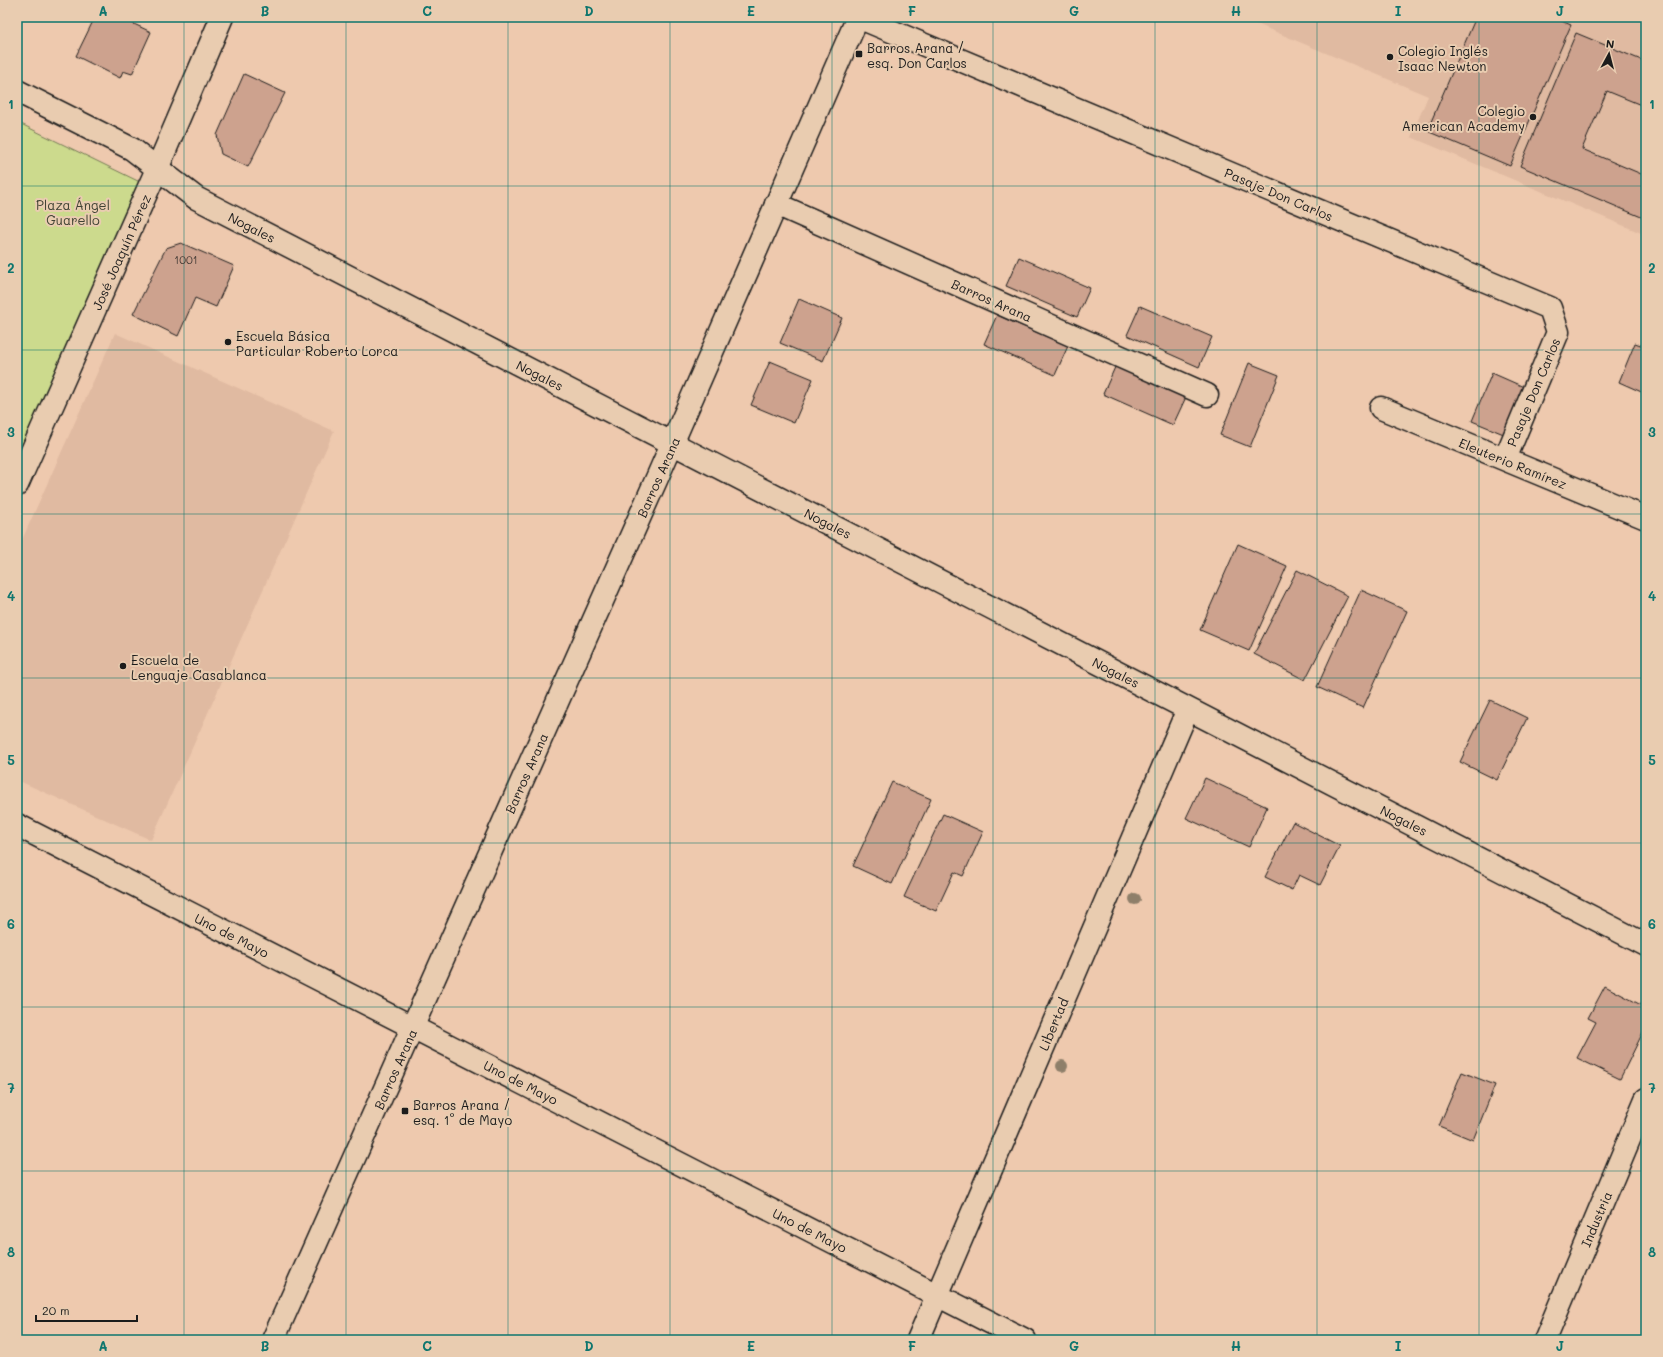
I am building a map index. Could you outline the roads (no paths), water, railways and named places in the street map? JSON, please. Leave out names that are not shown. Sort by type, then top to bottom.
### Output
[{"type":"street","name":"José Joaquín Pérez","points":[[17,485],[157,169],[222,17]]},
{"type":"street","name":"Barros Arana","points":[[273,1340],[672,443],[858,17]]},
{"type":"street","name":"Pasaje Don Carlos","points":[[858,17],[1550,308],[1558,332],[1505,459]]},
{"type":"street","name":"Nogales","points":[[17,91],[132,149],[196,198],[1646,945]]},
{"type":"street","name":"Barros Arana","points":[[776,204],[1207,395]]},
{"type":"street","name":"Eleuterio Ramírez","points":[[1380,408],[1646,518]]},
{"type":"street","name":"Libertad","points":[[918,1340],[1188,709]]},
{"type":"street","name":"Uno de Mayo","points":[[17,825],[1025,1340]]},
{"type":"street","name":"Industria","points":[[1545,1340],[1646,1099]]},
{"type":"place","name":"Barros Arana / esq. Don Carlos","points":[[859,54]]},
{"type":"place","name":"Colegio Inglés Isaac Newton","points":[[1390,57]]},
{"type":"place","name":"Colegio American Academy","points":[[1533,117]]},
{"type":"place","name":"Escuela Básica Particular Roberto Lorca","points":[[228,342]]},
{"type":"place","name":"Escuela de Lenguaje Casablanca","points":[[123,666]]},
{"type":"place","name":"Barros Arana / esq. 1° de Mayo","points":[[405,1111]]},
{"type":"park label","name":"Plaza Ángel Guarello","points":[[73,212]]}]
